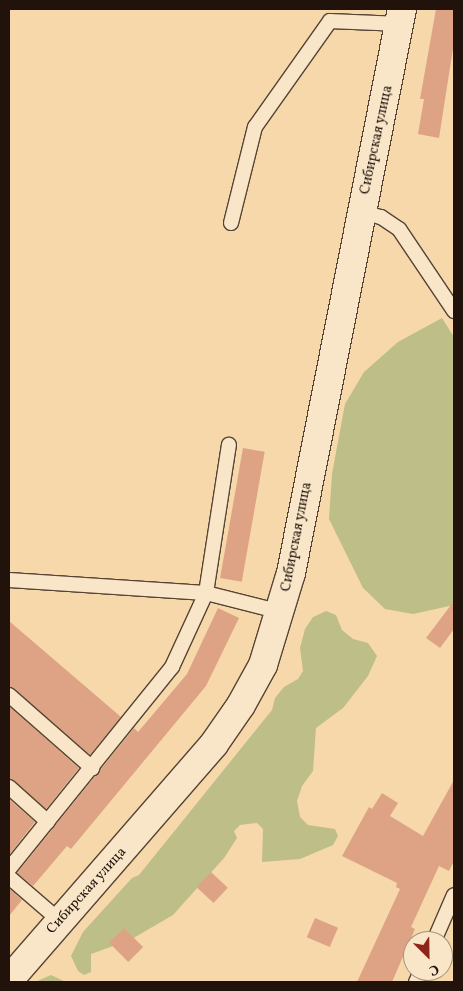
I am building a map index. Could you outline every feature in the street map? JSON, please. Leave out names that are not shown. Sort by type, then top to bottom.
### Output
[{"type":"street","name":"Сибирская улица","points":[[9,980],[214,744],[263,665],[281,612],[401,16]]},
{"type":"lane","points":[[231,223],[255,128],[330,21],[401,16]]},
{"type":"lane","points":[[362,212],[381,216],[399,229],[454,310]]},
{"type":"lane","points":[[9,869],[165,678],[206,593],[229,445]]},
{"type":"lane","points":[[9,580],[206,593],[281,612]]},
{"type":"lane","points":[[9,695],[92,768]]},
{"type":"lane","points":[[9,787],[48,822]]},
{"type":"lane","points":[[9,877],[60,921]]},
{"type":"lane","points":[[438,931],[454,895]]},
{"type":"green space","points":[[442,318],[454,337],[454,605],[413,614],[385,609],[363,588],[329,519],[332,474],[345,404],[364,372],[398,342]]},
{"type":"green space","points":[[326,611],[336,615],[342,630],[353,639],[368,643],[377,656],[368,676],[343,708],[316,728],[313,771],[302,786],[297,801],[300,817],[308,825],[335,829],[338,836],[333,845],[300,859],[262,862],[263,829],[257,823],[240,825],[234,831],[237,838],[224,858],[173,915],[130,940],[91,954],[91,972],[84,975],[78,971],[71,956],[83,932],[132,878],[139,875],[272,710],[275,698],[284,687],[298,679],[303,671],[300,648],[305,629],[313,617]]},
{"type":"green space","points":[[51,975],[66,982],[35,982]]},
{"type":"building","points":[[436,9],[454,9],[454,42],[439,138],[418,134],[424,99],[420,99]]},
{"type":"building","points":[[243,448],[265,452],[242,582],[220,578]]},
{"type":"building","points":[[454,601],[454,629],[440,648],[426,638]]},
{"type":"building","points":[[218,608],[239,618],[206,686],[71,849],[67,846],[33,886],[17,873],[134,728],[138,732],[187,674]]},
{"type":"building","points":[[9,621],[121,717],[90,755],[9,686]]},
{"type":"building","points":[[9,706],[79,768],[46,809],[9,778]]},
{"type":"building","points":[[454,780],[454,861],[449,871],[439,866],[411,927],[415,929],[414,931],[403,931],[403,957],[392,982],[357,982],[400,889],[396,887],[397,883],[342,856],[369,807],[372,809],[382,793],[398,803],[390,816],[423,836]]},
{"type":"building","points":[[9,799],[35,822],[9,855]]},
{"type":"building","points":[[211,872],[228,888],[213,903],[197,887]]},
{"type":"building","points":[[9,888],[22,900],[9,916]]},
{"type":"building","points":[[315,918],[338,928],[330,947],[307,937]]},
{"type":"building","points":[[124,928],[143,947],[128,962],[109,943]]}]
